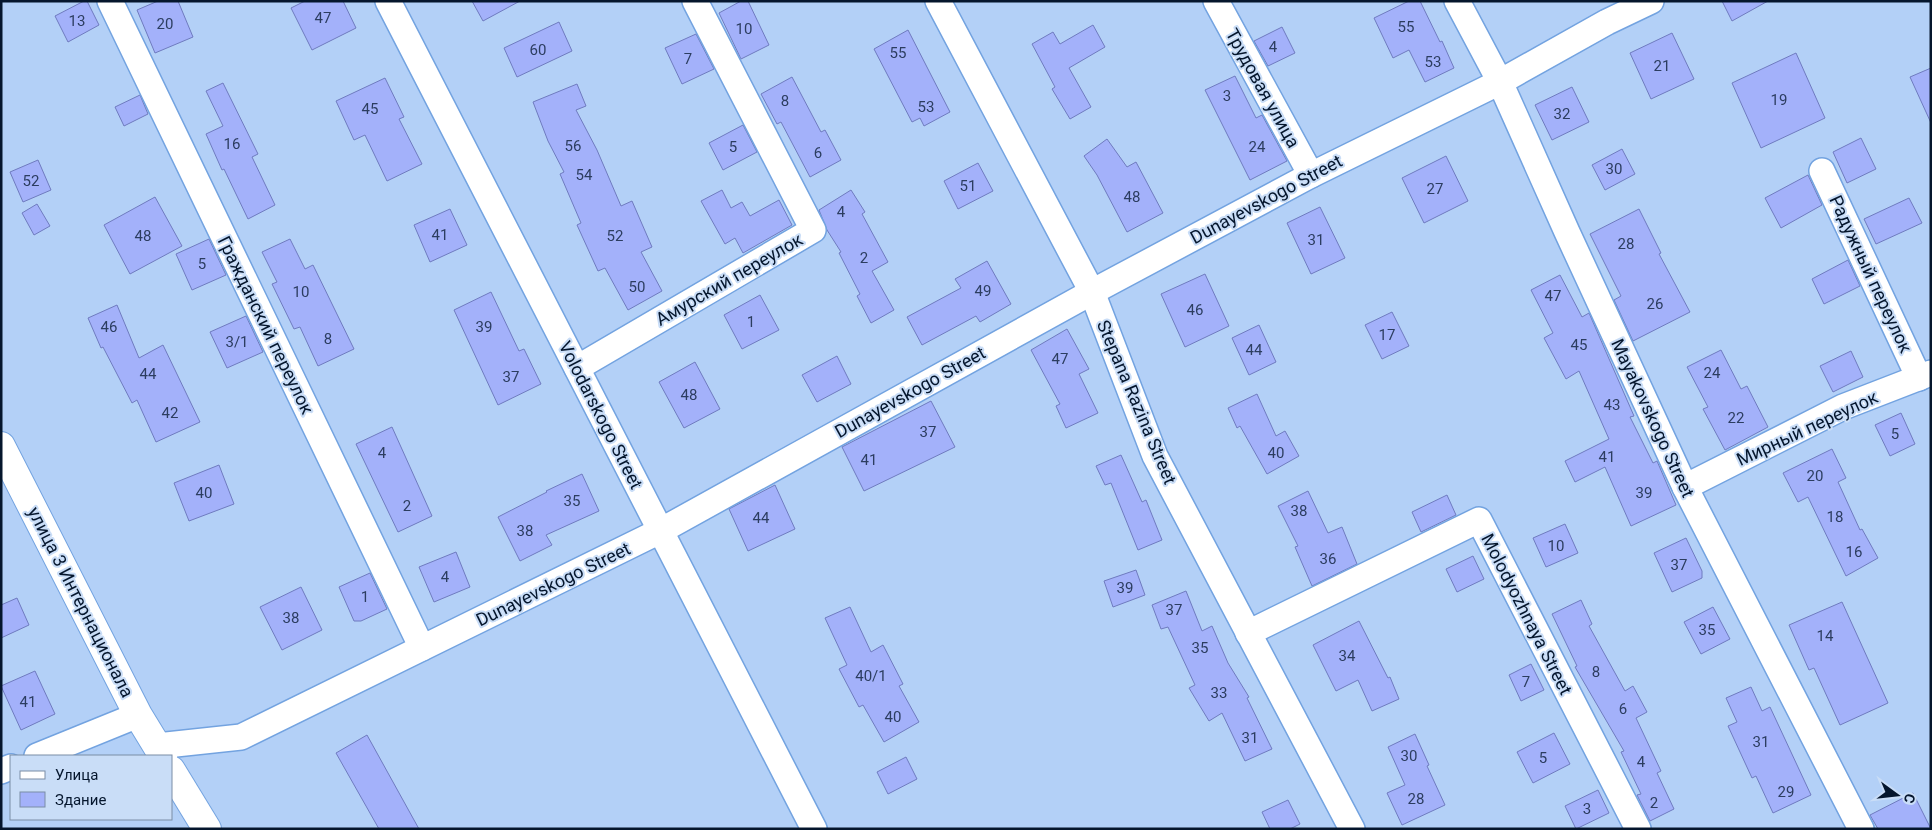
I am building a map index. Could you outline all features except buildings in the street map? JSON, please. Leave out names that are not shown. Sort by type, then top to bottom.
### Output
[{"type":"street","name":"Гражданский переулок","points":[[110,1],[422,648]]},
{"type":"street","name":"Volodarskogo Street","points":[[388,1],[662,530],[814,829]]},
{"type":"street","name":"Амурский переулок","points":[[577,368],[814,230],[694,1]]},
{"type":"street","name":"Stepana Razina Street","points":[[938,1],[1092,292],[1155,456],[1352,829]]},
{"type":"street","name":"Трудовая улица","points":[[1216,1],[1310,175]]},
{"type":"street","name":"Mayakovskogo Street","points":[[1457,1],[1500,82],[1566,232],[1685,487],[1861,829]]},
{"type":"street","name":"Dunayevskogo Street","points":[[160,751],[241,737],[662,530],[1092,292],[1310,175],[1500,82],[1606,22],[1651,1]]},
{"type":"street","name":"Радужный переулок","points":[[1822,171],[1925,376]]},
{"type":"street","name":"Мирный переулок","points":[[1685,487],[1843,407],[1925,376]]},
{"type":"street","name":"улица 3 Интернационала","points":[[1,446],[138,715],[160,751]]},
{"type":"street","name":"Molodyozhnaya Street","points":[[1248,633],[1479,520],[1638,829]]},
{"type":"street","points":[[39,755],[138,715]]},
{"type":"street","points":[[172,772],[207,829]]}]
